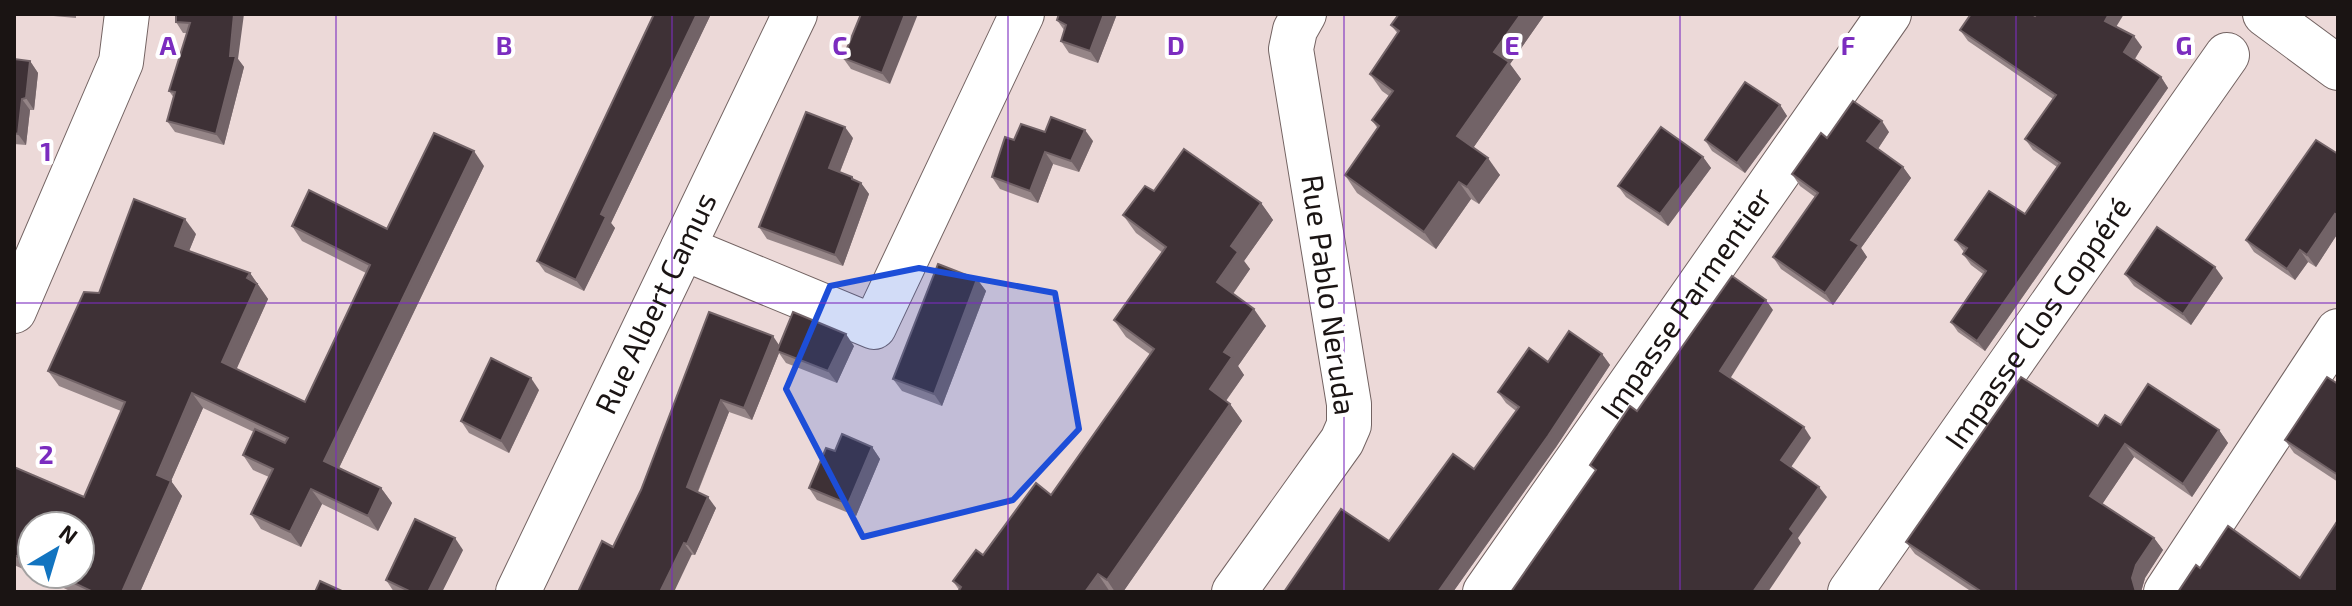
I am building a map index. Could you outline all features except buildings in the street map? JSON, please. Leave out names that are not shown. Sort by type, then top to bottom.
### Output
[{"type":"street","points":[[14,311],[121,62],[127,14]]},
{"type":"street","name":"Rue Albert Camus","points":[[518,592],[795,14]]},
{"type":"street","points":[[683,248],[874,327],[1022,14]]},
{"type":"street","name":"Rue Pablo Neruda","points":[[1234,592],[1342,441],[1349,425],[1349,404],[1291,49],[1295,30],[1304,14]]},
{"type":"street","name":"Impasse Parmentier","points":[[1485,592],[1889,14]]},
{"type":"street","points":[[2265,14],[2338,68]]},
{"type":"street","name":"Impasse Clos Coppéré","points":[[1850,592],[2227,55]]},
{"type":"street","points":[[2166,592],[2338,331]]},
{"type":"highlighted area","points":[[919,268],[1055,293],[1079,429],[1013,500],[863,537],[786,389],[830,286]]}]
